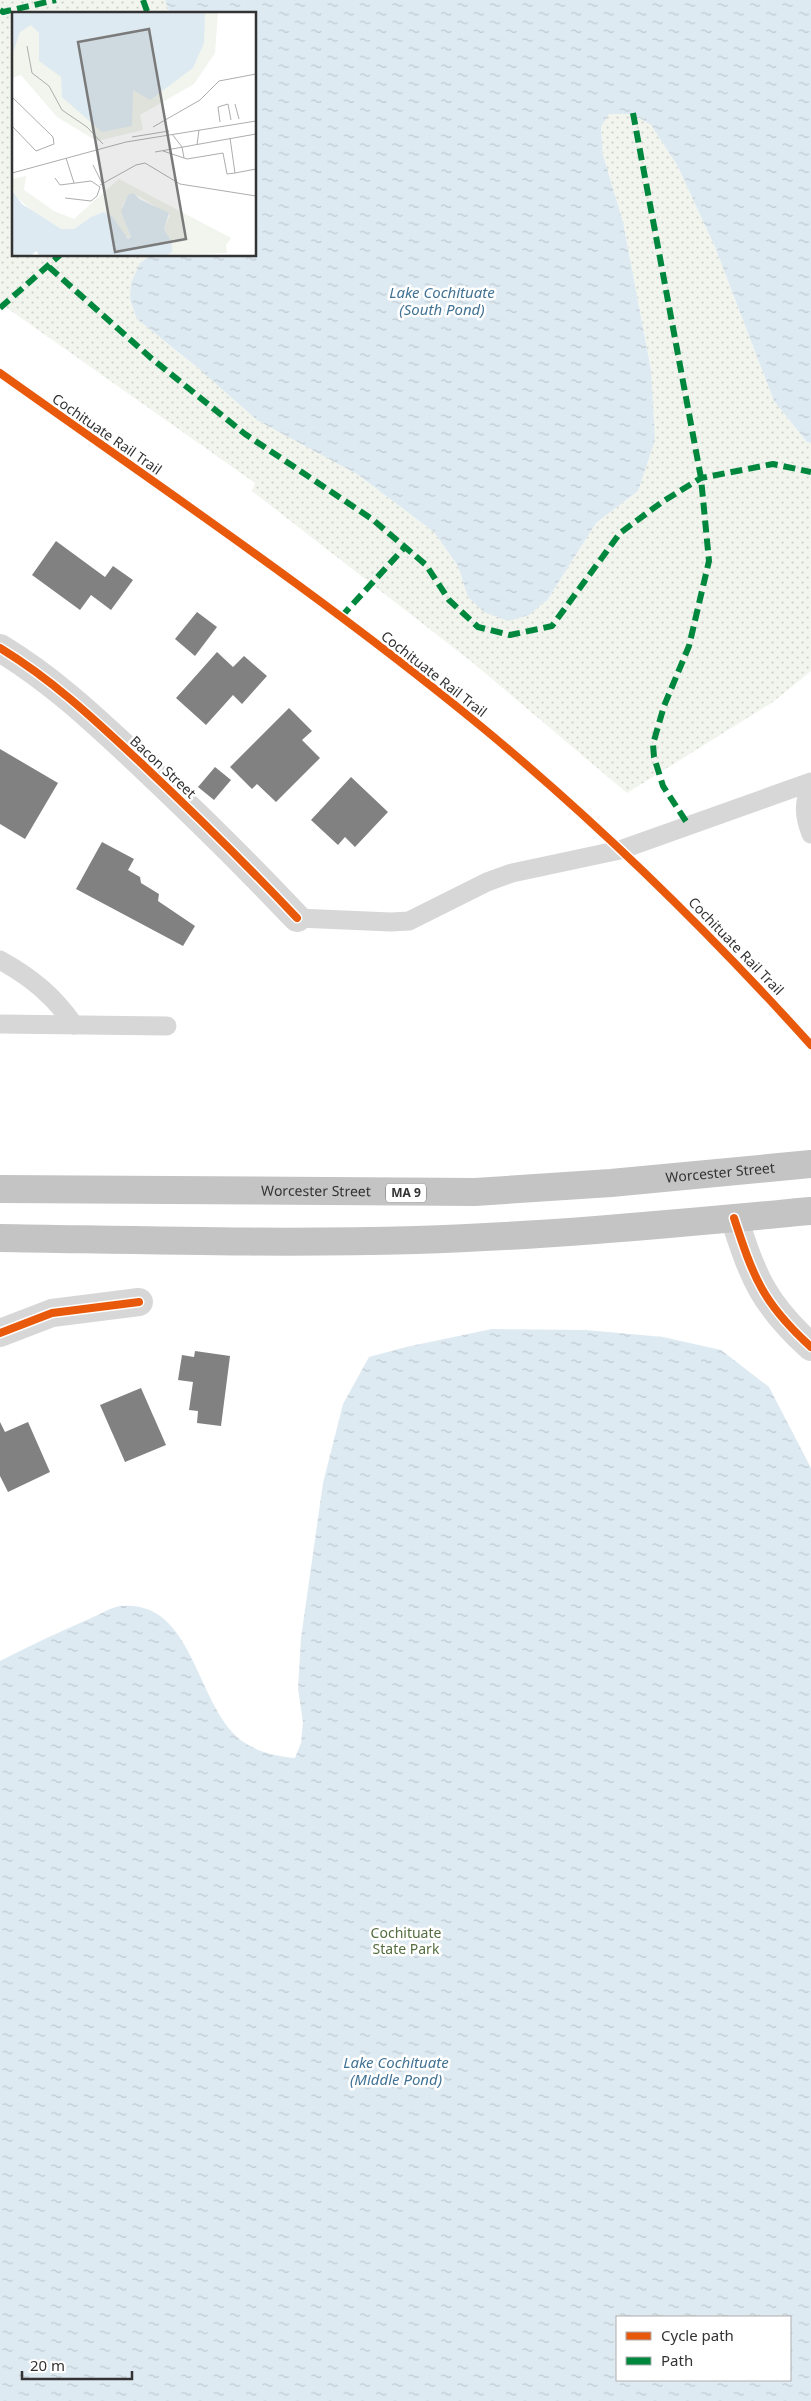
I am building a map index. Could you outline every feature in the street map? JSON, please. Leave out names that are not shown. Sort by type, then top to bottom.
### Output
[{"type":"highway","name":"Worcester Street","points":[[0,1189],[475,1192],[620,1182],[811,1164]]},
{"type":"highway","points":[[0,1238],[238,1241],[415,1240],[553,1233],[811,1211]]},
{"type":"street","name":"Bacon Street","points":[[0,648],[42,676],[80,706],[216,834],[297,918]]},
{"type":"street","points":[[734,1218],[758,1285],[778,1314],[811,1347]]},
{"type":"street","points":[[0,1333],[52,1313],[139,1302]]},
{"type":"lane","points":[[297,918],[409,921],[505,875],[620,850],[811,784]]},
{"type":"lane","points":[[811,784],[806,796],[804,811],[811,834]]},
{"type":"lane","points":[[0,960],[38,984],[58,1003],[74,1026]]},
{"type":"lane","points":[[0,1024],[167,1026]]},
{"type":"shaded area","points":[[0,0],[165,0],[169,12],[12,12],[12,256],[150,256],[140,263],[137,319],[198,368],[357,474],[434,532],[458,566],[468,597],[548,599],[596,523],[638,491],[651,370],[623,222],[603,155],[601,127],[609,114],[633,113],[651,125],[677,165],[715,247],[774,401],[807,442],[811,443],[811,671],[773,702],[627,793],[472,662],[252,491],[255,483],[0,303]]},
{"type":"water","name":"Lake Cochituate (South Pond)","points":[[165,0],[811,0],[811,443],[807,442],[774,401],[715,247],[677,165],[651,125],[633,114],[609,114],[601,127],[603,155],[623,222],[651,370],[655,440],[638,491],[596,523],[548,599],[529,615],[508,621],[484,612],[468,597],[458,566],[434,532],[357,474],[257,420],[198,368],[137,319],[130,299],[131,283],[140,263],[150,256],[256,256],[256,12],[169,12]]},
{"type":"water","name":"Lake Cochituate (Middle Pond)","points":[[492,1329],[586,1330],[663,1337],[721,1350],[769,1387],[811,1468],[811,2401],[0,2401],[0,1661],[113,1608],[121,1606],[146,1609],[165,1620],[180,1638],[215,1707],[228,1727],[245,1743],[263,1752],[295,1758],[301,1743],[303,1722],[298,1689],[301,1638],[323,1483],[343,1404],[369,1357],[406,1347]]},
{"type":"building","points":[[56,541],[105,577],[113,566],[133,580],[111,610],[91,595],[80,610],[32,575]]},
{"type":"building","points":[[197,612],[217,627],[195,656],[175,639]]},
{"type":"building","points":[[217,652],[233,667],[244,656],[267,676],[242,704],[233,695],[206,725],[176,698]]},
{"type":"building","points":[[289,708],[312,731],[302,740],[320,758],[276,802],[257,784],[252,789],[230,767]]},
{"type":"building","points":[[0,749],[58,783],[25,839],[0,824]]},
{"type":"building","points":[[215,767],[231,780],[214,800],[198,787]]},
{"type":"building","points":[[351,777],[388,812],[355,847],[345,837],[338,845],[311,820]]},
{"type":"building","points":[[102,842],[134,859],[128,870],[140,877],[141,883],[159,894],[158,901],[195,926],[183,946],[76,889]]},
{"type":"building","points":[[195,1351],[230,1356],[221,1426],[197,1423],[198,1411],[189,1410],[193,1382],[178,1380],[182,1355],[194,1357]]},
{"type":"building","points":[[141,1388],[166,1445],[125,1462],[100,1405]]},
{"type":"building","points":[[0,1422],[5,1432],[28,1422],[50,1472],[8,1492],[0,1476]]},
{"type":"marked path","points":[[0,10],[3,12],[56,0]]},
{"type":"marked path","points":[[143,0],[147,12]]},
{"type":"marked path","points":[[633,113],[701,478],[709,561],[689,646],[664,706],[653,744],[654,757],[663,786],[689,826]]},
{"type":"marked path","points":[[0,308],[59,256]]},
{"type":"marked path","points":[[49,267],[151,358],[245,434],[372,519],[426,565],[449,600],[478,627],[510,635],[552,626],[620,533],[662,502],[701,478],[773,464],[811,472]]},
{"type":"marked path","points":[[341,617],[405,547]]},
{"type":"cycle path","name":"Cochituate Rail Trail","points":[[0,373],[305,590],[425,681],[483,728],[527,765],[653,881],[733,961],[811,1045]]},
{"type":"cycle path","points":[[0,648],[19,660],[74,702],[161,782],[297,918]]},
{"type":"cycle path","points":[[734,1218],[754,1274],[762,1289],[782,1317],[811,1347]]},
{"type":"cycle path","points":[[0,1333],[52,1313],[139,1302]]},
{"type":"park label","name":"Cochituate State Park","points":[[406,1942]]}]
